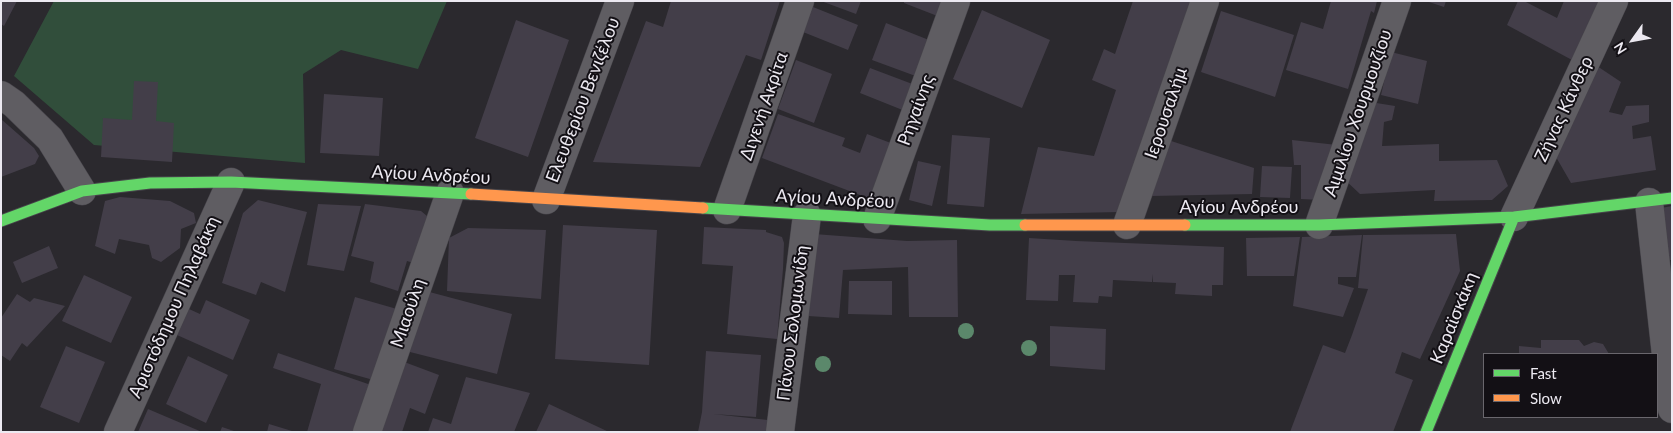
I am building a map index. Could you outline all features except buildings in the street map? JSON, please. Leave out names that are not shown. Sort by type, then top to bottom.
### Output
[{"type":"street","name":"Ελευθερίου Βενιζέλου","points":[[546,200],[620,1]]},
{"type":"street","name":"Διγενή Ακρίτα","points":[[727,210],[800,1]]},
{"type":"street","name":"Ρηγαίνης","points":[[877,219],[956,1]]},
{"type":"street","name":"Ιερουσαλήμ","points":[[1127,225],[1205,1]]},
{"type":"street","name":"Αιμιλίου Χουρμουζίου","points":[[1319,225],[1397,1]]},
{"type":"street","name":"Ζήνας Κάνθερ","points":[[1514,217],[1614,1]]},
{"type":"street","points":[[1,95],[14,104],[50,139],[82,192]]},
{"type":"street","name":"Αγίου Ανδρέου","points":[[1,221],[82,192],[150,183],[231,182],[450,193],[990,226],[1319,225],[1514,217],[1660,200]]},
{"type":"street","name":"Αριστόδημου Πηλαβάκη","points":[[118,432],[231,182]]},
{"type":"street","name":"Μιαούλη","points":[[367,432],[450,193]]},
{"type":"street","points":[[1660,200],[1672,409]]},
{"type":"street","name":"Πάνου Σολομωνίδη","points":[[780,432],[807,215]]},
{"type":"street","name":"Καραϊσκάκη","points":[[1426,432],[1514,217]]},
{"type":"green space","points":[[54,1],[447,1],[418,69],[341,50],[303,74],[305,163],[94,145],[14,76]]},
{"type":"traffic: fast","points":[[1,221],[82,191],[150,183],[231,182],[471,194]]},
{"type":"traffic: fast","points":[[1185,225],[1319,225],[1514,217],[1672,198]]},
{"type":"traffic: fast","points":[[703,208],[990,225],[1025,225]]},
{"type":"traffic: fast","points":[[1426,432],[1514,217]]},
{"type":"traffic: slow","points":[[471,194],[703,208]]},
{"type":"traffic: slow","points":[[1025,225],[1185,225]]}]
